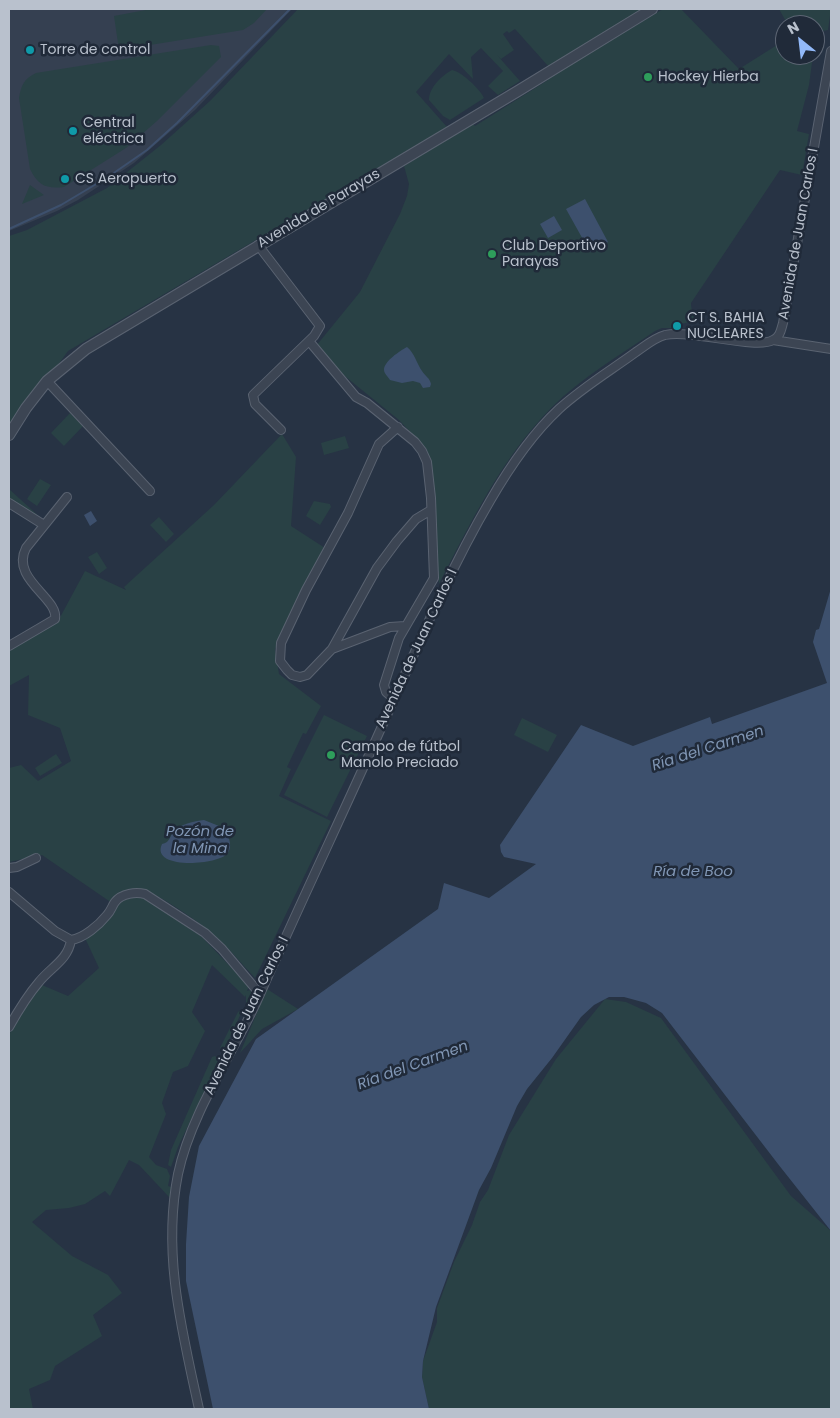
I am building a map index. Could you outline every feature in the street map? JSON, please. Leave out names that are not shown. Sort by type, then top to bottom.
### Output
[{"type":"street","name":"Avenida de Parayas","points":[[9,435],[26,408],[47,381],[98,341],[512,95],[652,9]]},
{"type":"street","name":"Avenida de Juan Carlos I","points":[[199,1409],[175,1291],[172,1258],[176,1185],[182,1158],[190,1133],[260,994],[425,627],[478,521],[512,466],[534,437],[559,410],[595,380],[650,342],[664,335],[702,336],[751,342],[767,342],[778,336],[783,323],[831,51]]},
{"type":"street","points":[[258,245],[317,322],[319,330],[253,395],[255,404],[281,430]]},
{"type":"street","points":[[309,340],[356,397],[368,403],[398,427],[418,446],[424,457],[430,484],[434,578],[399,638],[384,686],[386,692],[394,699]]},
{"type":"street","points":[[773,340],[795,345],[831,348]]},
{"type":"street","points":[[47,381],[150,491]]},
{"type":"street","points":[[398,427],[379,444],[348,514],[306,590],[281,643],[280,661],[289,673],[304,677],[332,649],[377,568],[408,528],[420,516],[431,510]]},
{"type":"street","points":[[9,646],[56,619],[55,611],[32,583],[24,564],[24,552],[68,497]]},
{"type":"street","points":[[9,503],[44,526]]},
{"type":"street","points":[[332,649],[390,627],[405,626]]},
{"type":"street","points":[[9,868],[17,867],[36,858]]},
{"type":"street","points":[[9,892],[55,931],[71,940],[82,936],[102,920],[121,897],[137,892],[145,894],[205,933],[222,949],[260,994]]},
{"type":"street","points":[[9,1027],[23,1003],[40,980],[66,956],[71,940]]},
{"type":"shaded area","points":[[9,9],[292,9],[195,110],[134,163],[78,200],[9,231]]},
{"type":"green space","points":[[151,9],[267,9],[254,23],[243,30],[119,50],[114,16]]},
{"type":"green space","points":[[298,9],[642,9],[549,67],[515,29],[509,33],[507,31],[503,34],[514,50],[501,59],[497,55],[520,81],[498,95],[488,86],[503,71],[481,48],[471,57],[473,79],[449,54],[416,92],[447,127],[68,351],[9,433],[9,236],[27,230],[107,188],[161,145],[210,101]]},
{"type":"green space","name":"Club Deportivo Parayas","points":[[663,9],[681,9],[739,69],[775,46],[775,65],[812,65],[809,85],[797,131],[809,134],[802,175],[780,170],[691,303],[693,313],[701,320],[675,325],[675,328],[662,328],[655,331],[575,387],[551,408],[533,428],[517,448],[488,492],[439,584],[433,489],[427,450],[399,420],[341,373],[316,346],[360,292],[400,214],[407,196],[409,184],[404,166],[473,124],[475,126],[548,80],[548,78]]},
{"type":"green space","points":[[779,9],[831,9],[828,30],[825,31],[825,15],[782,15]]},
{"type":"green space","points":[[211,45],[219,46],[221,57],[157,121],[126,148],[64,187],[48,187],[40,183],[33,175],[30,169],[19,98],[22,86],[26,80],[36,73]]},
{"type":"green space","points":[[452,70],[470,81],[484,98],[450,120],[443,116],[429,100],[431,91],[436,83]]},
{"type":"green space","points":[[30,185],[44,195],[22,204]]},
{"type":"green space","points":[[70,413],[83,426],[64,446],[51,433]]},
{"type":"green space","points":[[282,434],[296,457],[291,526],[325,548],[275,649],[279,674],[321,706],[306,734],[303,733],[287,767],[291,769],[279,796],[331,821],[255,978],[218,939],[163,899],[142,890],[134,889],[122,894],[112,903],[42,855],[9,862],[9,768],[21,765],[38,781],[71,761],[60,728],[28,715],[29,675],[9,686],[9,647],[57,623],[85,571],[126,590],[124,587],[214,505]]},
{"type":"green space","points":[[345,436],[349,448],[324,455],[321,443]]},
{"type":"green space","points":[[40,479],[51,485],[37,506],[27,499]]},
{"type":"green space","points":[[9,489],[43,520],[9,499]]},
{"type":"green space","points":[[314,501],[330,504],[331,507],[320,525],[306,516]]},
{"type":"green space","points":[[159,517],[174,534],[166,542],[150,525]]},
{"type":"green space","points":[[97,552],[107,568],[99,574],[88,557]]},
{"type":"green space","name":"Campo de fútbol Manolo Preciado","points":[[324,715],[367,736],[327,817],[284,795]]},
{"type":"green space","points":[[522,718],[557,735],[548,752],[514,735]]},
{"type":"green space","points":[[56,754],[62,763],[40,776],[35,768]]},
{"type":"green space","points":[[138,897],[148,899],[202,937],[249,986],[247,991],[250,990],[252,993],[246,1005],[246,995],[245,997],[212,965],[192,1012],[205,1031],[188,1066],[173,1072],[162,1103],[166,1114],[149,1157],[156,1165],[167,1169],[170,1176],[168,1186],[171,1187],[170,1198],[139,1165],[129,1160],[110,1196],[105,1191],[85,1204],[69,1208],[46,1210],[32,1222],[72,1256],[108,1275],[122,1293],[93,1315],[102,1336],[55,1366],[50,1380],[29,1389],[33,1409],[9,1409],[9,1035],[22,1008],[42,985],[68,996],[99,968],[85,938],[105,923],[119,904],[125,900]]},
{"type":"green space","points":[[267,989],[298,1009],[262,1029],[240,1053]]},
{"type":"green space","points":[[605,999],[626,1002],[661,1018],[791,1196],[831,1231],[831,1409],[429,1409],[422,1377],[423,1361],[437,1322],[437,1308],[454,1262],[472,1225],[480,1202],[488,1190],[509,1135],[556,1059]]},
{"type":"green space","points":[[241,1010],[223,1053],[220,1048],[238,1012]]},
{"type":"green space","points":[[215,1056],[219,1060],[178,1147],[171,1167],[168,1165],[171,1150],[212,1057]]},
{"type":"water","points":[[585,199],[608,242],[590,252],[566,209]]},
{"type":"water","points":[[554,216],[562,230],[548,238],[540,224]]},
{"type":"water","points":[[407,347],[430,380],[430,387],[423,388],[420,383],[413,381],[402,383],[390,380],[385,374],[384,370],[387,363]]},
{"type":"water","points":[[91,511],[97,521],[90,526],[84,515]]},
{"type":"water","name":"Ría de Boo","points":[[831,588],[831,1231],[662,1013],[646,1003],[624,997],[609,997],[594,1005],[581,1017],[527,1089],[517,1106],[491,1168],[479,1190],[436,1307],[423,1361],[422,1377],[429,1409],[213,1409],[186,1281],[189,1197],[199,1146],[256,1039],[438,909],[444,883],[489,898],[536,864],[504,857],[500,845],[581,725],[633,746],[710,717],[712,724],[827,683],[813,642],[816,630],[819,629]]},
{"type":"water","name":"Pozón de la Mina","points":[[204,820],[219,826],[228,835],[230,847],[227,854],[221,858],[199,863],[186,863],[166,858],[161,852],[162,844],[168,841],[176,829],[192,822]]},
{"type":"waterway","points":[[9,229],[61,205],[108,177],[147,150],[177,123],[290,9]]},
{"type":"place","name":"Torre de control","points":[[30,50]]},
{"type":"place","name":"Hockey Hierba","points":[[648,77]]},
{"type":"place","name":"Central eléctrica","points":[[73,131]]},
{"type":"place","name":"CS Aeropuerto","points":[[65,179]]},
{"type":"place","name":"Club Deportivo Parayas","points":[[492,254]]},
{"type":"place","name":"CT S. BAHIA NUCLEARES","points":[[677,326]]},
{"type":"place","name":"Campo de fútbol Manolo Preciado","points":[[331,755]]},
{"type":"water label","name":"Ría del Carmen","points":[[708,749]]},
{"type":"water label","name":"Ría del Carmen","points":[[413,1066]]}]
